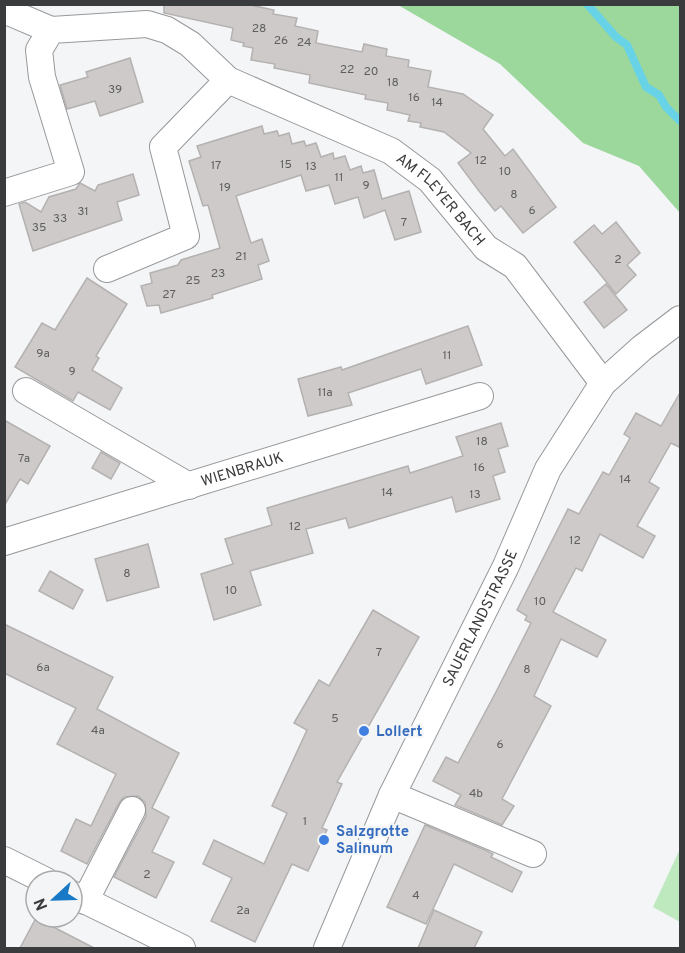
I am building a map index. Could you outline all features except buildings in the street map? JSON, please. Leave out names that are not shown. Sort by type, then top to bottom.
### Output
[{"type":"street","name":"AM FLEYER BACH","points":[[4,10],[51,30],[147,24],[167,30],[190,44],[228,80],[391,151],[430,180],[486,248],[515,266],[603,382]]},
{"type":"street","points":[[4,193],[71,172],[42,77],[39,50],[51,30]]},
{"type":"street","points":[[107,269],[186,236],[163,147],[228,80]]},
{"type":"street","name":"SAUERLANDSTRASSE","points":[[327,948],[392,795],[506,566],[548,469],[603,382],[642,348],[681,320]]},
{"type":"street","points":[[26,391],[189,486]]},
{"type":"street","name":"WIENBRAUK","points":[[4,542],[480,396]]},
{"type":"street","points":[[392,795],[532,854]]},
{"type":"street","points":[[84,890],[132,810]]},
{"type":"street","points":[[4,860],[24,870]]},
{"type":"street","points":[[84,900],[182,948]]},
{"type":"green space","points":[[398,5],[679,5],[680,213],[639,166],[583,143],[500,64]]},
{"type":"green space","points":[[680,849],[680,922],[653,907]]},
{"type":"waterway","points":[[587,4],[616,37],[627,45],[646,87],[659,95],[666,107],[680,121]]},
{"type":"place","name":"Lollert","points":[[364,731]]},
{"type":"place","name":"Salzgrotte Salinum","points":[[324,840]]}]
